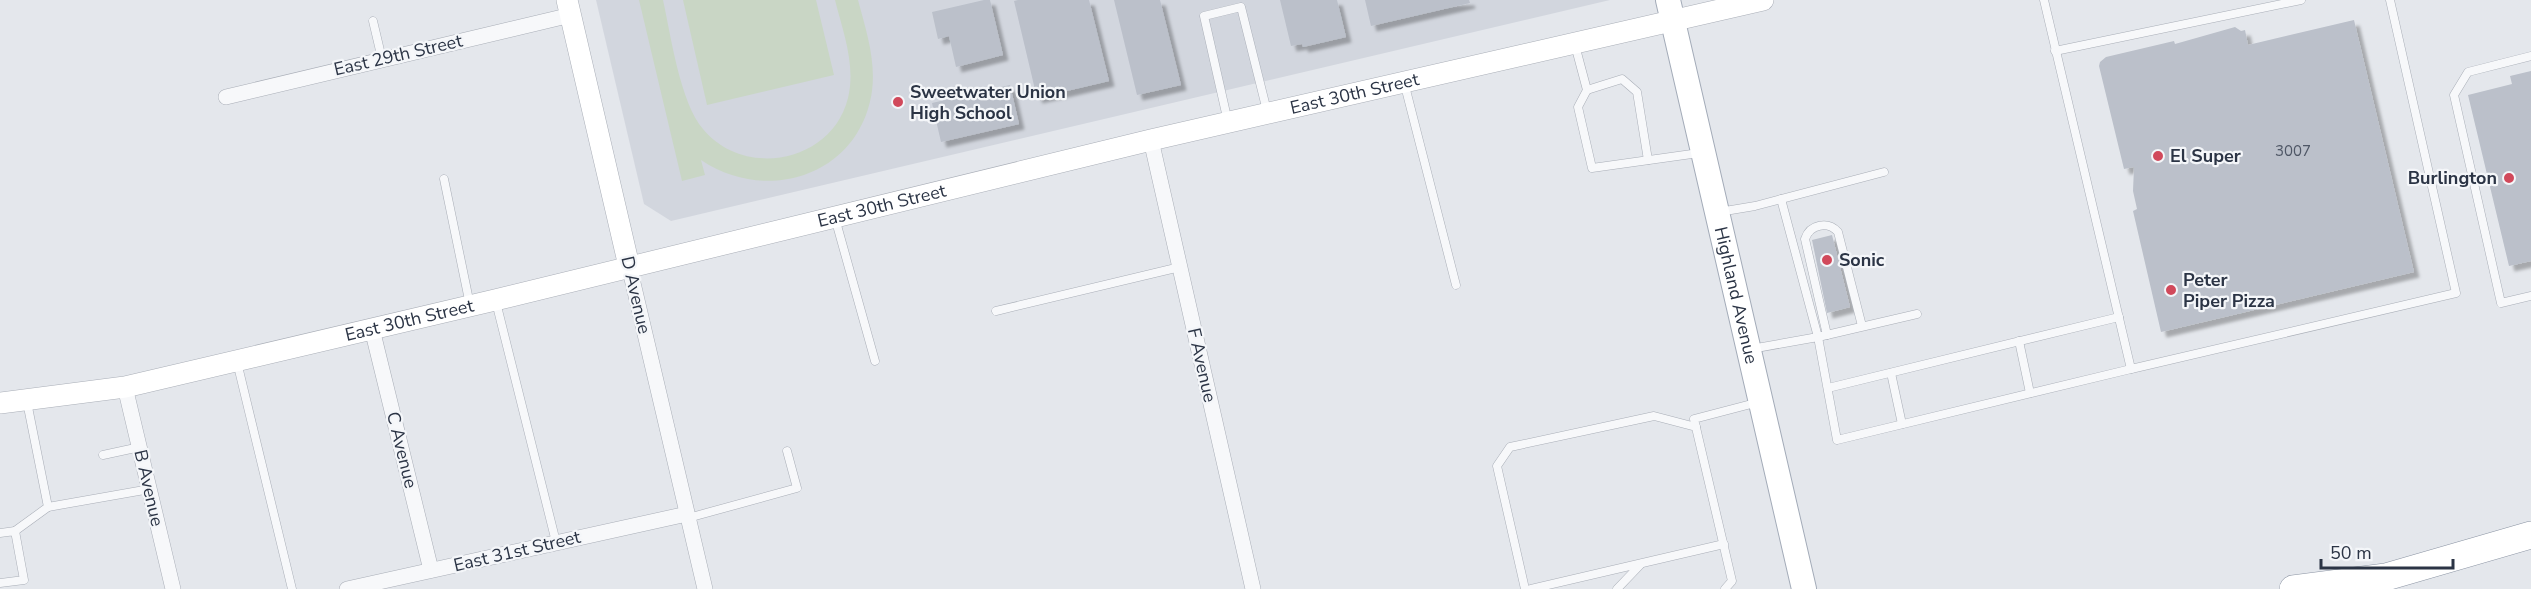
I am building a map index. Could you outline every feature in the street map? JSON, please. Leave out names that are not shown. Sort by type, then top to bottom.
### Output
[{"type":"highway","points":[[2293,589],[2386,577],[2531,535]]},
{"type":"main road","name":"East 30th Street","points":[[0,403],[125,387],[495,300],[1150,140],[1575,43],[1671,11],[1763,0]]},
{"type":"main road","name":"D Avenue","points":[[569,8],[629,267]]},
{"type":"main road","name":"Highland Avenue","points":[[1671,11],[1804,589]]},
{"type":"street","name":"East 29th Street","points":[[226,97],[382,59],[569,8]]},
{"type":"street","name":"F Avenue","points":[[1150,140],[1253,589]]},
{"type":"street","name":"D Avenue","points":[[629,267],[705,589]]},
{"type":"street","name":"C Avenue","points":[[372,329],[431,570]]},
{"type":"street","name":"B Avenue","points":[[125,387],[173,589]]},
{"type":"street","name":"East 31st Street","points":[[347,589],[394,584],[431,570],[688,516]]},
{"type":"lane","points":[[2044,0],[2131,369]]},
{"type":"lane","points":[[2055,51],[2301,0]]},
{"type":"lane","points":[[1862,326],[1838,232],[1828,225],[1816,226],[1809,231],[1805,239],[1823,336],[1828,388],[1837,440],[2456,293],[2390,0]]},
{"type":"lane","points":[[1228,122],[1204,16],[1241,7],[1267,113]]},
{"type":"lane","points":[[373,21],[382,59]]},
{"type":"lane","points":[[1575,43],[1587,90],[1578,107],[1592,168],[1704,152]]},
{"type":"lane","points":[[2531,56],[2468,72],[2454,95],[2501,303],[2531,296]]},
{"type":"lane","points":[[1587,90],[1622,79],[1637,92],[1648,160]]},
{"type":"lane","points":[[1403,81],[1456,285]]},
{"type":"lane","points":[[1717,212],[1781,199],[1884,172]]},
{"type":"lane","points":[[444,179],[470,306]]},
{"type":"lane","points":[[1781,199],[1823,336]]},
{"type":"lane","points":[[835,217],[875,361]]},
{"type":"lane","points":[[996,311],[1180,267]]},
{"type":"lane","points":[[495,300],[556,542]]},
{"type":"lane","points":[[1749,349],[1823,336],[1917,314]]},
{"type":"lane","points":[[1828,388],[2119,317]]},
{"type":"lane","points":[[2019,341],[2030,393]]},
{"type":"lane","points":[[236,361],[292,589]]},
{"type":"lane","points":[[1891,372],[1902,424]]},
{"type":"lane","points":[[26,400],[48,507]]},
{"type":"lane","points":[[1725,589],[1732,581],[1694,419],[1760,401]]},
{"type":"lane","points":[[1525,589],[1497,466],[1510,447],[1654,416],[1696,427]]},
{"type":"lane","points":[[103,455],[140,447]]},
{"type":"lane","points":[[688,516],[797,488],[788,451]]},
{"type":"lane","points":[[0,533],[15,531],[48,507],[150,489]]},
{"type":"lane","points":[[0,583],[24,580],[15,531]]},
{"type":"lane","points":[[1531,589],[1724,543]]},
{"type":"lane","points":[[1617,589],[1642,563]]},
{"type":"shaded area","name":"Sweetwater Union High School","points":[[596,0],[1610,0],[671,221],[644,204]]},
{"type":"green space","points":[[639,0],[663,0],[682,86],[688,103],[703,129],[720,145],[741,154],[763,158],[785,157],[806,150],[824,137],[839,120],[848,98],[850,61],[835,0],[858,0],[870,45],[873,79],[864,120],[850,144],[830,162],[807,174],[781,180],[754,180],[727,173],[701,160],[705,175],[682,181]]},
{"type":"green space","points":[[683,0],[816,0],[834,75],[707,105]]},
{"type":"building","points":[[990,0],[1003,55],[956,67],[949,36],[938,39],[932,12]]},
{"type":"building","points":[[1089,0],[1109,81],[1037,98],[1014,1]]},
{"type":"building","points":[[1114,0],[1160,0],[1181,85],[1137,95]]},
{"type":"building","points":[[1280,0],[1337,0],[1346,37],[1303,47],[1302,44],[1291,46]]},
{"type":"building","points":[[1365,0],[1469,0],[1470,3],[1371,26]]},
{"type":"building","points":[[2354,20],[2414,272],[2161,332],[2133,211],[2137,209],[2133,191],[2134,167],[2124,169],[2099,66],[2100,62],[2106,57],[2174,41],[2175,44],[2235,27],[2241,31],[2245,30],[2248,45]]},
{"type":"building","name":"Burlington","points":[[2531,71],[2531,261],[2509,266],[2468,95],[2512,84],[2510,76]]},
{"type":"building","points":[[1010,85],[1019,124],[941,142],[932,103]]},
{"type":"building","name":"Sonic","points":[[1832,235],[1850,307],[1827,313],[1812,240]]},
{"type":"place","name":"Sweetwater Union High School","points":[[898,102]]},
{"type":"place","name":"El Super","points":[[2158,156]]},
{"type":"place","name":"Burlington","points":[[2509,178]]},
{"type":"place","name":"Sonic","points":[[1827,260]]},
{"type":"place","name":"Peter Piper Pizza","points":[[2171,290]]}]
